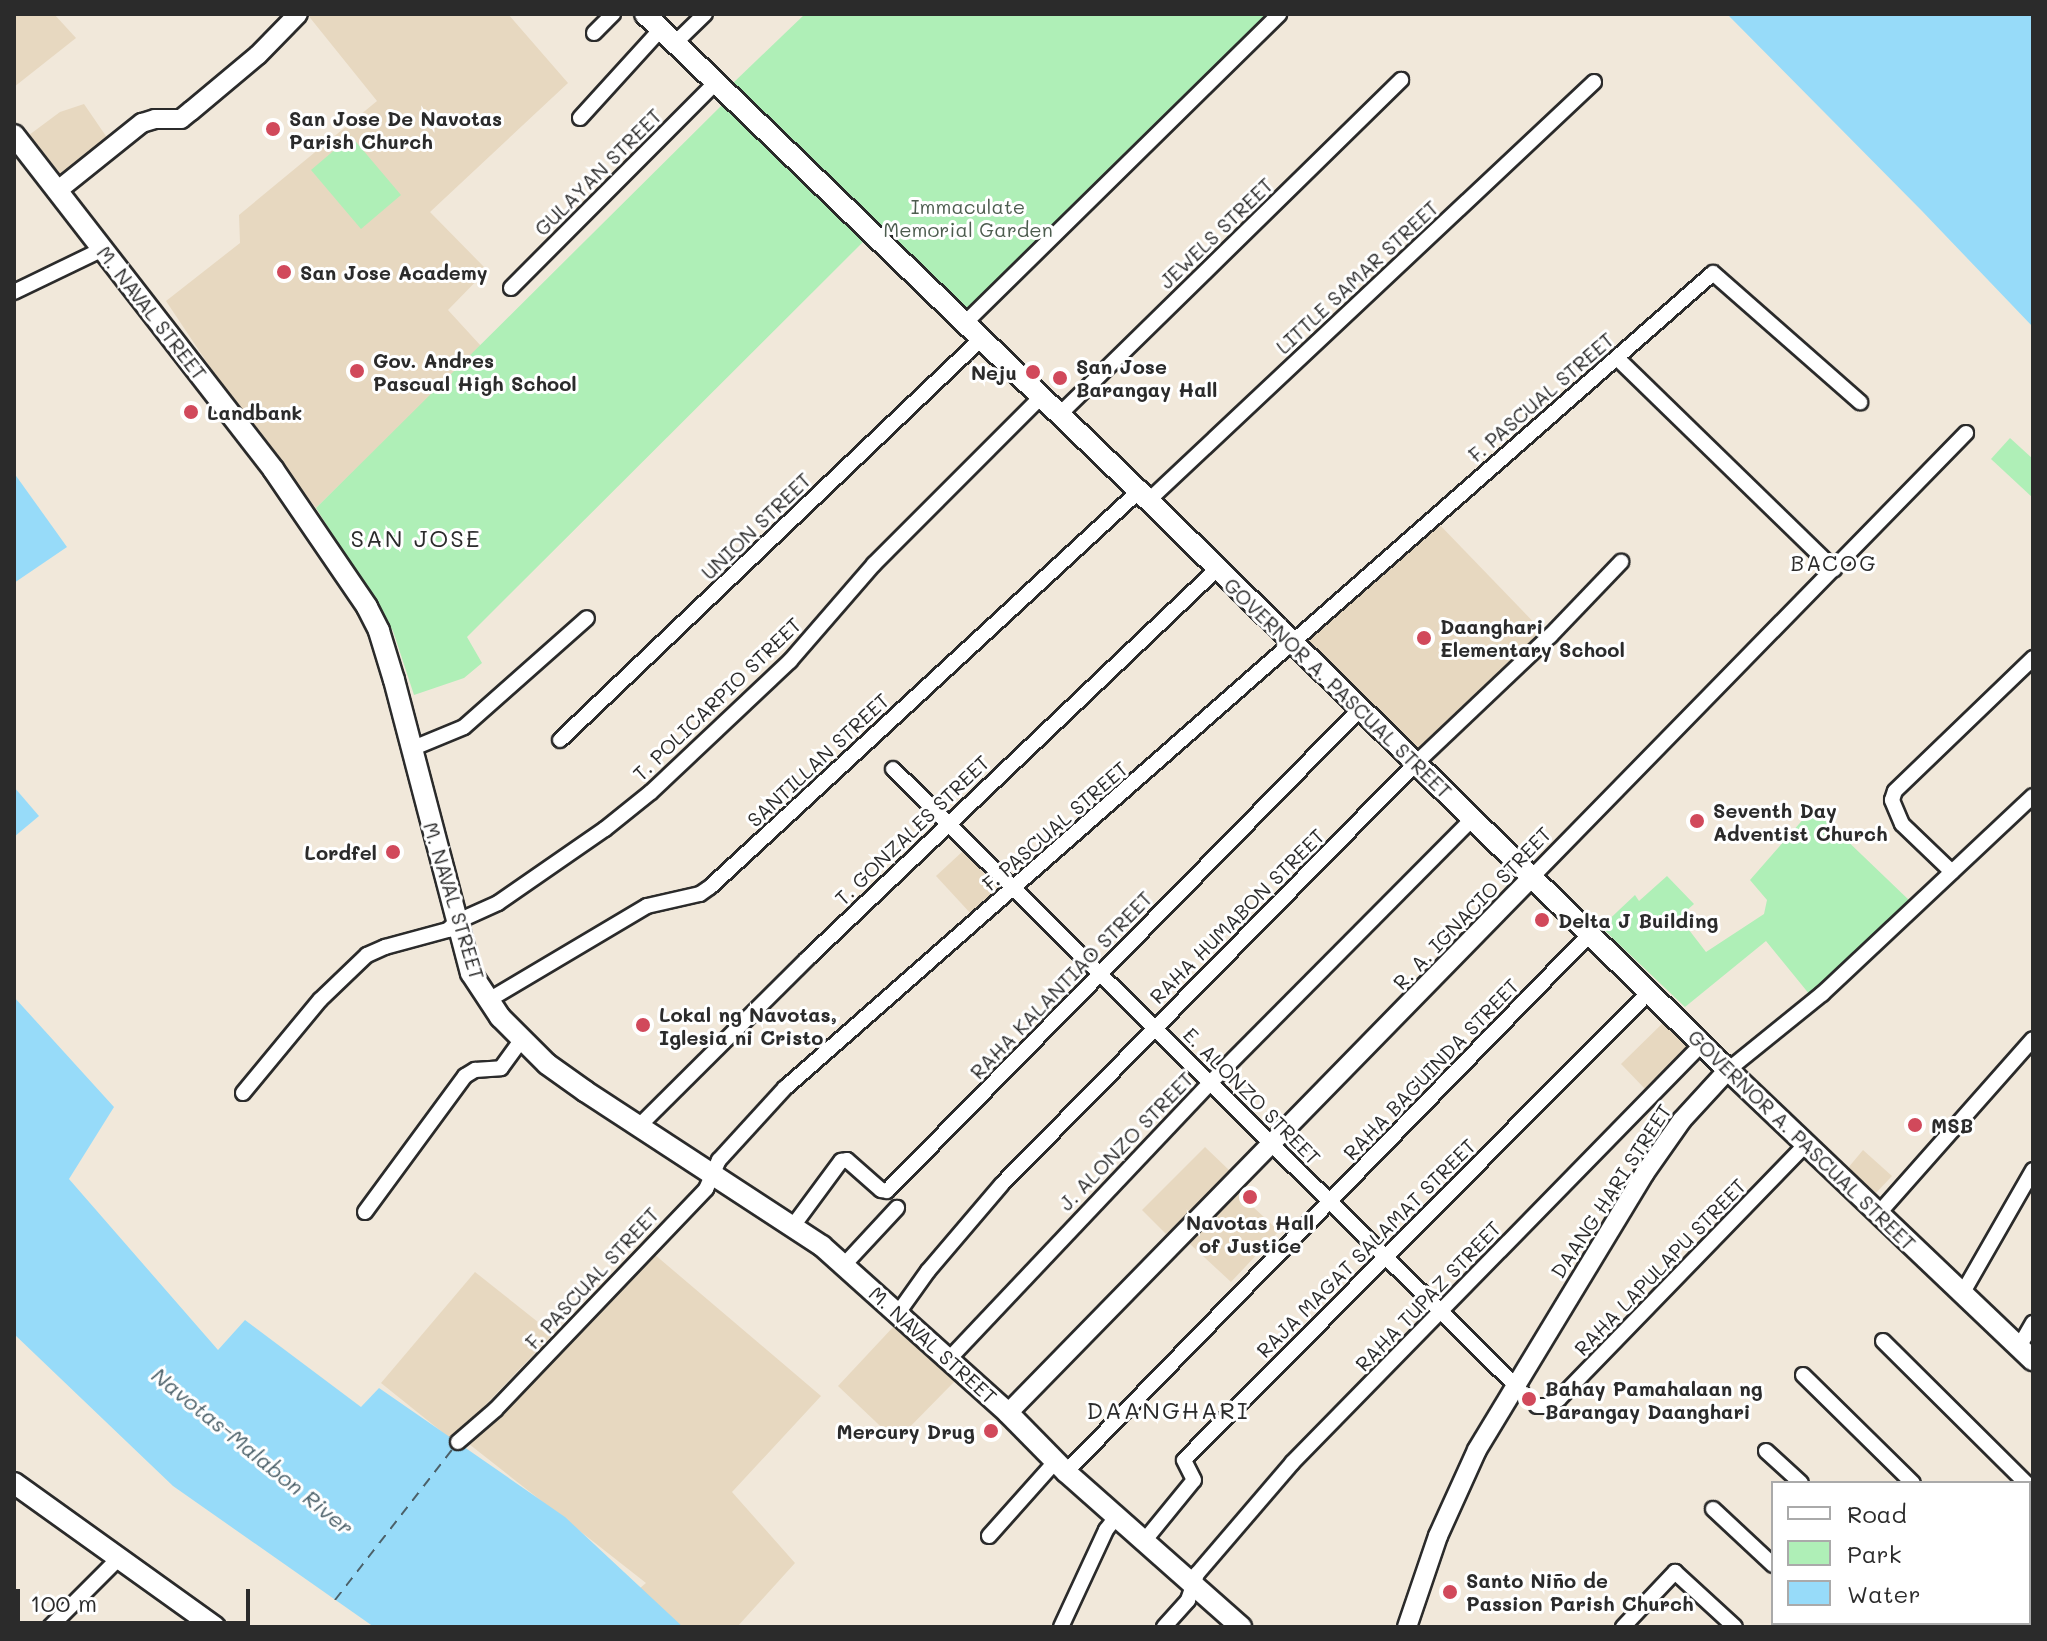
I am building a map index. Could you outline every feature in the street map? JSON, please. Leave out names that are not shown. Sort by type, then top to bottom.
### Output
[{"type":"main road","name":"GOVERNOR A. PASCUAL STREET","points":[[645,14],[1143,496],[1805,1145],[2026,1354]]},
{"type":"main road","name":"M. NAVAL STREET","points":[[14,135],[265,459],[349,575],[379,631],[456,922],[471,973],[487,1001],[561,1075],[793,1226],[844,1265],[1008,1413],[1061,1467],[1241,1627]]},
{"type":"main road","points":[[14,1483],[215,1627]]},
{"type":"street","points":[[57,191],[142,123],[155,119],[181,119],[258,55],[298,14]]},
{"type":"street","points":[[594,33],[613,14]]},
{"type":"street","points":[[580,118],[667,37],[705,14]]},
{"type":"street","points":[[964,324],[1279,14]]},
{"type":"street","name":"JEWELS STREET","points":[[1059,415],[1401,80]]},
{"type":"street","name":"LITTLE SAMAR STREET","points":[[1143,496],[1594,82]]},
{"type":"street","name":"GULAYAN STREET","points":[[511,288],[714,84]]},
{"type":"street","points":[[14,292],[103,249]]},
{"type":"street","name":"F. PASCUAL STREET","points":[[458,1442],[495,1410],[706,1189],[719,1160],[785,1088],[1713,273],[1860,402]]},
{"type":"street","name":"UNION STREET","points":[[560,740],[980,340]]},
{"type":"street","points":[[1617,358],[1834,569]]},
{"type":"street","name":"T. POLICARPIO STREET","points":[[243,1093],[312,1009],[353,967],[385,947],[448,930],[456,922],[498,903],[605,829],[651,792],[790,661],[874,564],[1041,397]]},
{"type":"street","name":"R. A. IGNACIO STREET","points":[[1008,1413],[1966,433]]},
{"type":"street","name":"SANTILLAN STREET","points":[[487,1001],[647,906],[700,894],[710,887],[1143,496]]},
{"type":"street","name":"RAHA HUMABON STREET","points":[[898,1313],[928,1271],[1002,1184],[1416,763],[1550,636],[1621,562]]},
{"type":"street","name":"T. GONZALES STREET","points":[[639,1126],[947,823],[1217,569]]},
{"type":"street","points":[[411,749],[464,727],[587,618]]},
{"type":"street","points":[[1952,872],[1902,824],[1892,800],[1895,791],[2033,658]]},
{"type":"street","name":"RAHA KALANTIAO STREET","points":[[793,1226],[841,1161],[847,1160],[881,1190],[887,1191],[1360,709]]},
{"type":"street","name":"E. ALONZO STREET","points":[[893,769],[1518,1388]]},
{"type":"street","name":"DAANG HARI STREET","points":[[1407,1627],[1451,1508],[1477,1450],[1518,1388],[1644,1174],[1682,1120],[1728,1070],[1822,994],[2033,796]]},
{"type":"street","name":"J. ALONZO STREET","points":[[949,1359],[1210,1083],[1472,819]]},
{"type":"street","name":"RAHA BAGUINDA STREET","points":[[989,1536],[1330,1202],[1590,934]]},
{"type":"street","name":"RAJA MAGAT SALAMAT STREET","points":[[1145,1540],[1194,1480],[1184,1460],[1649,992]]},
{"type":"street","points":[[365,1212],[465,1076],[475,1070],[501,1068],[522,1039]]},
{"type":"street","points":[[1879,1213],[2033,1039]]},
{"type":"street","name":"RAHA TUPAZ STREET","points":[[1164,1627],[1188,1600],[1197,1574],[1292,1463],[1702,1044]]},
{"type":"street","name":"RAHA LAPULAPU STREET","points":[[1537,1406],[1548,1406],[1559,1399],[1805,1145]]},
{"type":"street","points":[[1962,1294],[2027,1189],[2033,1170]]},
{"type":"street","points":[[844,1265],[897,1208]]},
{"type":"street","points":[[2026,1354],[2033,1323]]},
{"type":"street","points":[[1883,1341],[2024,1481]]},
{"type":"street","points":[[1803,1375],[1911,1481]]},
{"type":"street","points":[[1766,1451],[1799,1481]]},
{"type":"street","points":[[1713,1509],[1771,1563]]},
{"type":"street","points":[[1061,1627],[1106,1530],[1117,1516]]},
{"type":"street","points":[[50,1627],[119,1558]]},
{"type":"street","points":[[1623,1627],[1675,1572],[1729,1625]]},
{"type":"shaded area","points":[[14,14],[54,14],[76,38],[14,87]]},
{"type":"shaded area","points":[[307,14],[508,14],[568,83],[430,212],[487,270],[448,310],[481,346],[316,508],[230,397],[166,301],[240,243],[239,215],[377,101]]},
{"type":"shaded area","points":[[84,104],[108,139],[57,180],[25,138],[60,112]]},
{"type":"shaded area","name":"Daanghari Elementary School","points":[[1436,521],[1545,634],[1419,757],[1303,641]]},
{"type":"shaded area","points":[[963,851],[1000,890],[972,915],[936,876]]},
{"type":"shaded area","points":[[1671,1015],[1699,1043],[1648,1092],[1621,1064]]},
{"type":"shaded area","points":[[1205,1147],[1230,1171],[1166,1234],[1142,1210]]},
{"type":"shaded area","points":[[1863,1150],[1892,1176],[1876,1193],[1848,1168]]},
{"type":"shaded area","points":[[1238,1193],[1279,1231],[1231,1282],[1190,1244]]},
{"type":"shaded area","points":[[654,1254],[821,1396],[732,1492],[795,1563],[737,1627],[625,1627],[614,1610],[646,1583],[469,1444]]},
{"type":"shaded area","points":[[475,1272],[553,1334],[452,1440],[381,1383]]},
{"type":"shaded area","points":[[895,1325],[956,1380],[896,1441],[838,1386]]},
{"type":"green space","name":"Immaculate Memorial Garden","points":[[805,14],[1268,14],[1273,19],[966,317],[732,84]]},
{"type":"green space","points":[[723,104],[863,242],[467,637],[482,663],[464,678],[414,695],[393,631],[316,508]]},
{"type":"green space","points":[[351,136],[401,195],[361,229],[311,170]]},
{"type":"green space","points":[[2010,438],[2033,459],[2033,498],[1991,459]]},
{"type":"green space","points":[[1813,808],[1911,902],[1810,995],[1766,941],[1685,1007],[1601,927],[1635,895],[1639,901],[1667,876],[1694,904],[1679,917],[1706,952],[1764,914],[1767,900],[1750,880]]},
{"type":"water","points":[[1727,14],[2033,14],[2033,327],[1922,211]]},
{"type":"water","points":[[14,473],[67,547],[14,583]]},
{"type":"water","points":[[14,787],[39,816],[14,837]]},
{"type":"water","name":"Navotas-Malabon River","points":[[14,997],[114,1107],[69,1179],[218,1350],[245,1320],[361,1407],[379,1388],[565,1517],[683,1627],[374,1627],[173,1486],[14,1334]]},
{"type":"ferry route","points":[[335,1600],[455,1446]]},
{"type":"place","name":"San Jose De Navotas Parish Church","points":[[273,129]]},
{"type":"place","name":"San Jose Academy","points":[[284,272]]},
{"type":"place","name":"Gov. Andres Pascual High School","points":[[357,371]]},
{"type":"place","name":"Neju","points":[[1033,372]]},
{"type":"place","name":"San Jose Barangay Hall","points":[[1060,378]]},
{"type":"place","name":"Landbank","points":[[191,412]]},
{"type":"place","name":"Daanghari Elementary School","points":[[1424,638]]},
{"type":"place","name":"Seventh Day Adventist Church","points":[[1697,821]]},
{"type":"place","name":"Lordfel","points":[[393,852]]},
{"type":"place","name":"Delta J Building","points":[[1542,920]]},
{"type":"place","name":"Lokal ng Navotas, Iglesia ni Cristo","points":[[643,1025]]},
{"type":"place","name":"MSB","points":[[1915,1125]]},
{"type":"place","name":"Navotas Hall of Justice","points":[[1250,1197]]},
{"type":"place","name":"Bahay Pamahalaan ng Barangay Daanghari","points":[[1529,1399]]},
{"type":"place","name":"Mercury Drug","points":[[991,1431]]},
{"type":"place","name":"Santo Niño de Passion Parish Church","points":[[1450,1592]]},
{"type":"district","name":"SAN JOSE","points":[[416,538]]},
{"type":"district","name":"BACOG","points":[[1834,563]]},
{"type":"district","name":"DAANGHARI","points":[[1168,1410]]}]
